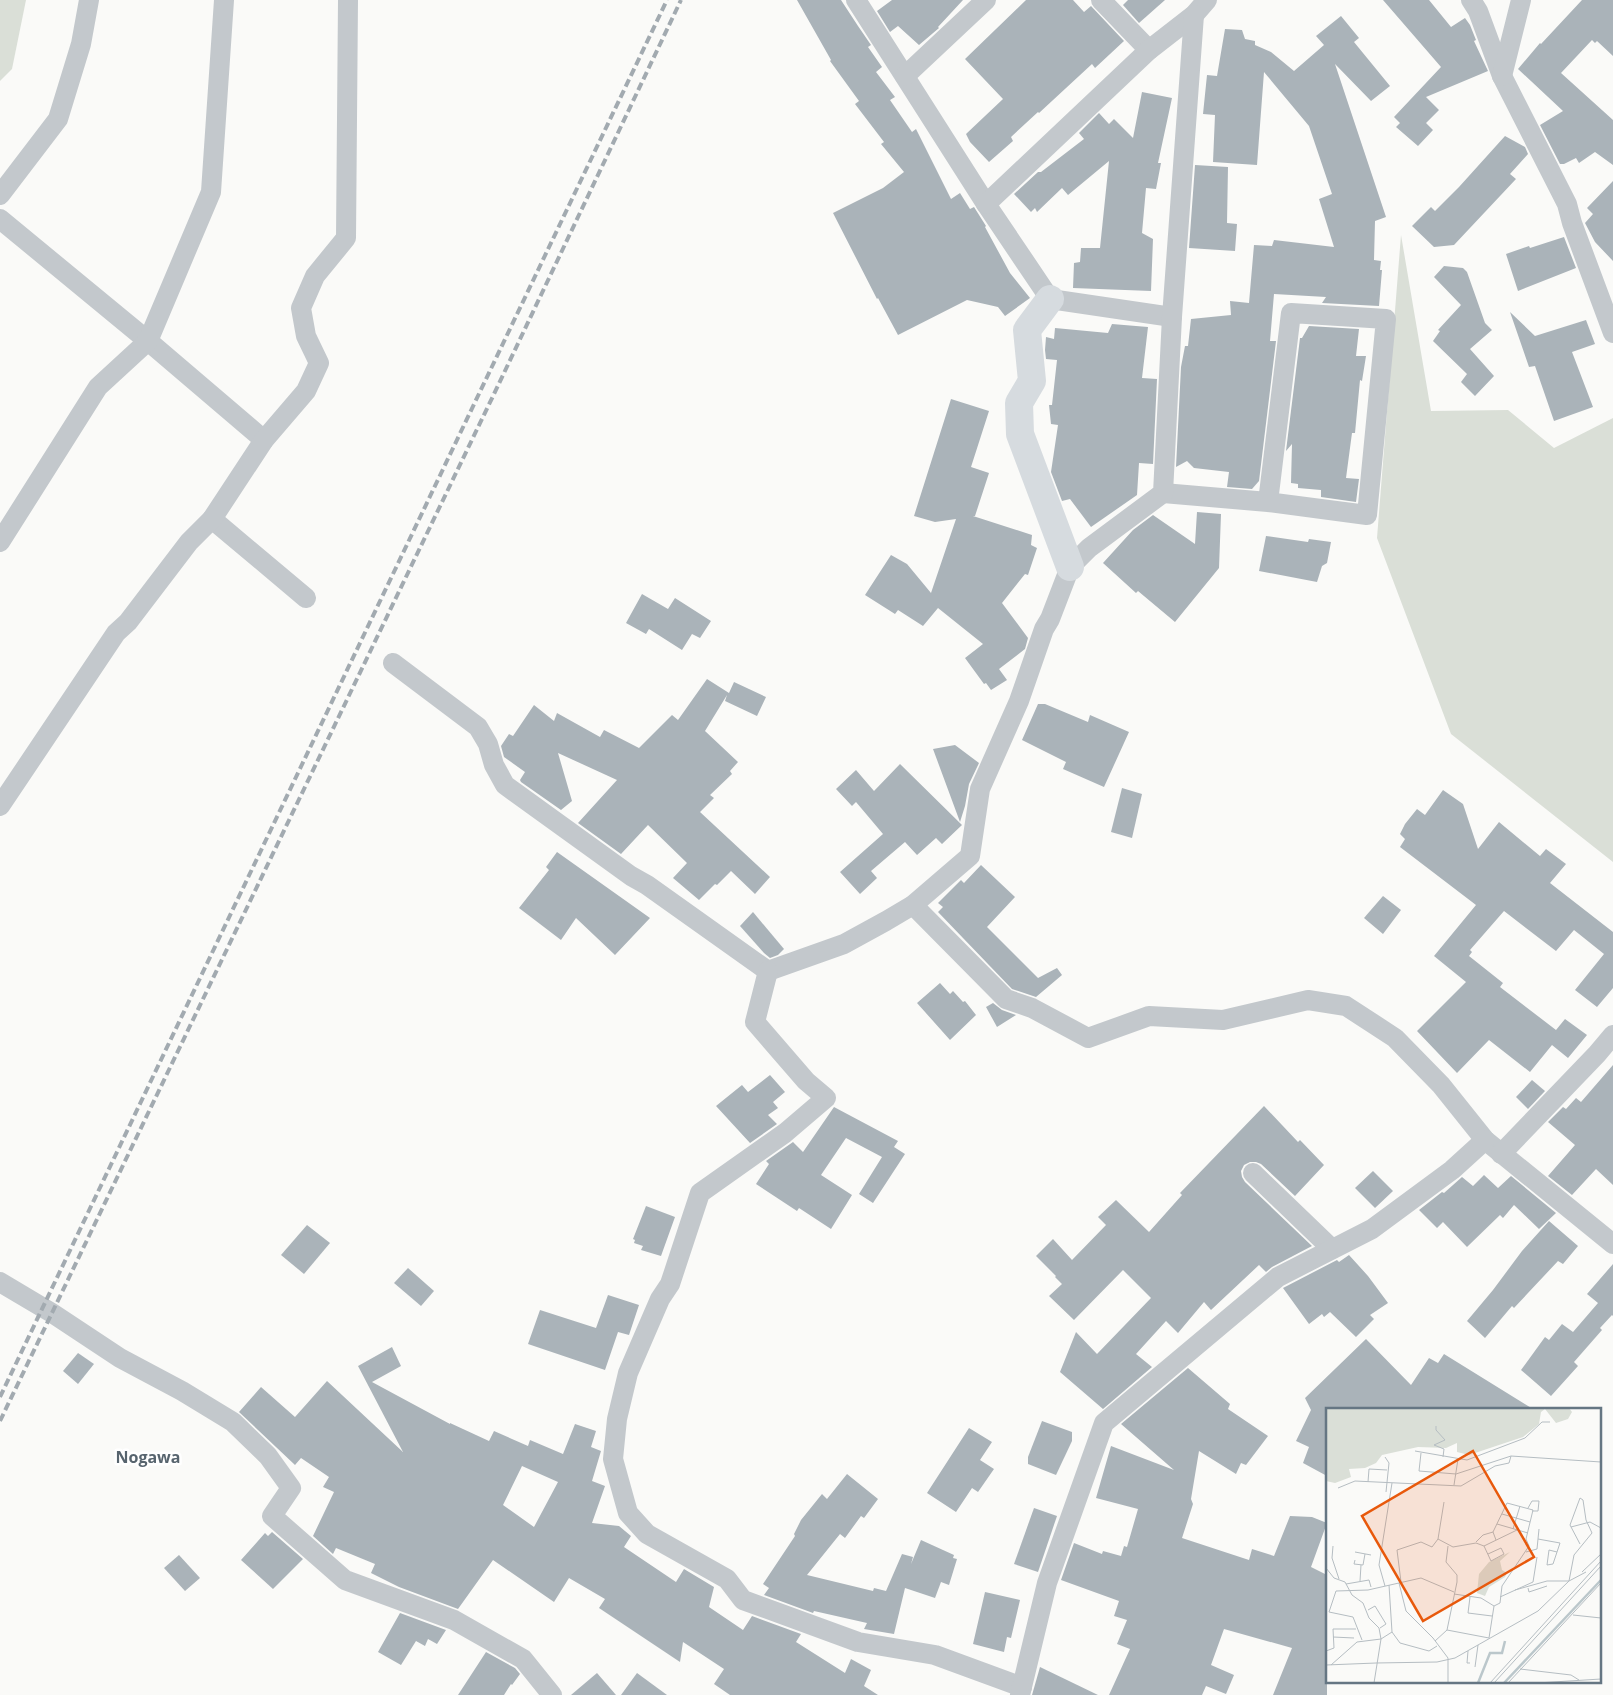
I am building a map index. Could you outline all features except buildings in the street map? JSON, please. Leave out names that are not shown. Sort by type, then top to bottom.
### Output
[{"type":"street","points":[[0,195],[58,119],[80,44],[89,0]]},
{"type":"street","points":[[0,542],[98,387],[148,341],[211,192],[224,0]]},
{"type":"street","points":[[0,806],[116,633],[128,622],[189,542],[212,519],[264,440],[306,391],[319,363],[306,336],[301,308],[314,276],[346,238],[348,0]]},
{"type":"street","points":[[856,0],[986,204],[1050,299],[1172,317]]},
{"type":"street","points":[[905,76],[986,0]]},
{"type":"street","points":[[1101,0],[1149,50]]},
{"type":"street","points":[[986,204],[1149,50],[1194,15],[1207,0]]},
{"type":"street","points":[[1471,0],[1478,11],[1502,76],[1567,204],[1613,333]]},
{"type":"street","points":[[1502,76],[1521,0]]},
{"type":"street","points":[[1163,493],[1172,317],[1194,15]]},
{"type":"street","points":[[0,219],[264,440]]},
{"type":"street","points":[[1050,299],[1027,330],[1032,381],[1019,403],[1020,434],[1070,567]]},
{"type":"street","points":[[768,971],[844,944],[913,905],[970,856],[980,789],[1018,701],[1044,629],[1050,619],[1070,567],[1089,548],[1163,493],[1268,502],[1366,515],[1386,319],[1291,313],[1268,502]]},
{"type":"street","points":[[212,519],[306,598]]},
{"type":"street","points":[[393,663],[478,727],[488,744],[494,766],[505,785],[631,876],[647,885],[768,971]]},
{"type":"street","points":[[913,905],[1006,999],[1032,1008],[1088,1038],[1149,1016],[1223,1020],[1308,1000],[1346,1006],[1395,1038],[1442,1085],[1485,1140],[1613,1244]]},
{"type":"street","points":[[768,971],[755,1022],[806,1081],[826,1098],[785,1133],[700,1194],[670,1284],[660,1299],[628,1373],[617,1419],[613,1459],[628,1513],[647,1534],[727,1579],[743,1600],[858,1642],[936,1655],[1021,1691],[1047,1583],[1104,1423],[1278,1277],[1372,1229],[1452,1170],[1485,1140]]},
{"type":"street","points":[[1501,1154],[1613,1035]]},
{"type":"street","points":[[1254,1174],[1332,1249]]},
{"type":"street","points":[[0,1282],[52,1313],[120,1358],[182,1391],[233,1422],[268,1456],[291,1488],[272,1516],[345,1580],[454,1620],[523,1659],[552,1695]]},
{"type":"shaded area","points":[[0,0],[26,0],[12,69],[0,81]]},
{"type":"shaded area","points":[[1401,235],[1431,411],[1508,410],[1554,448],[1613,418],[1613,862],[1451,734],[1377,538]]},
{"type":"railway","points":[[0,1397],[667,0]]},
{"type":"railway","points":[[0,1421],[494,394],[681,0]]},
{"type":"district","name":"Nogawa","points":[[148,1457]]}]
